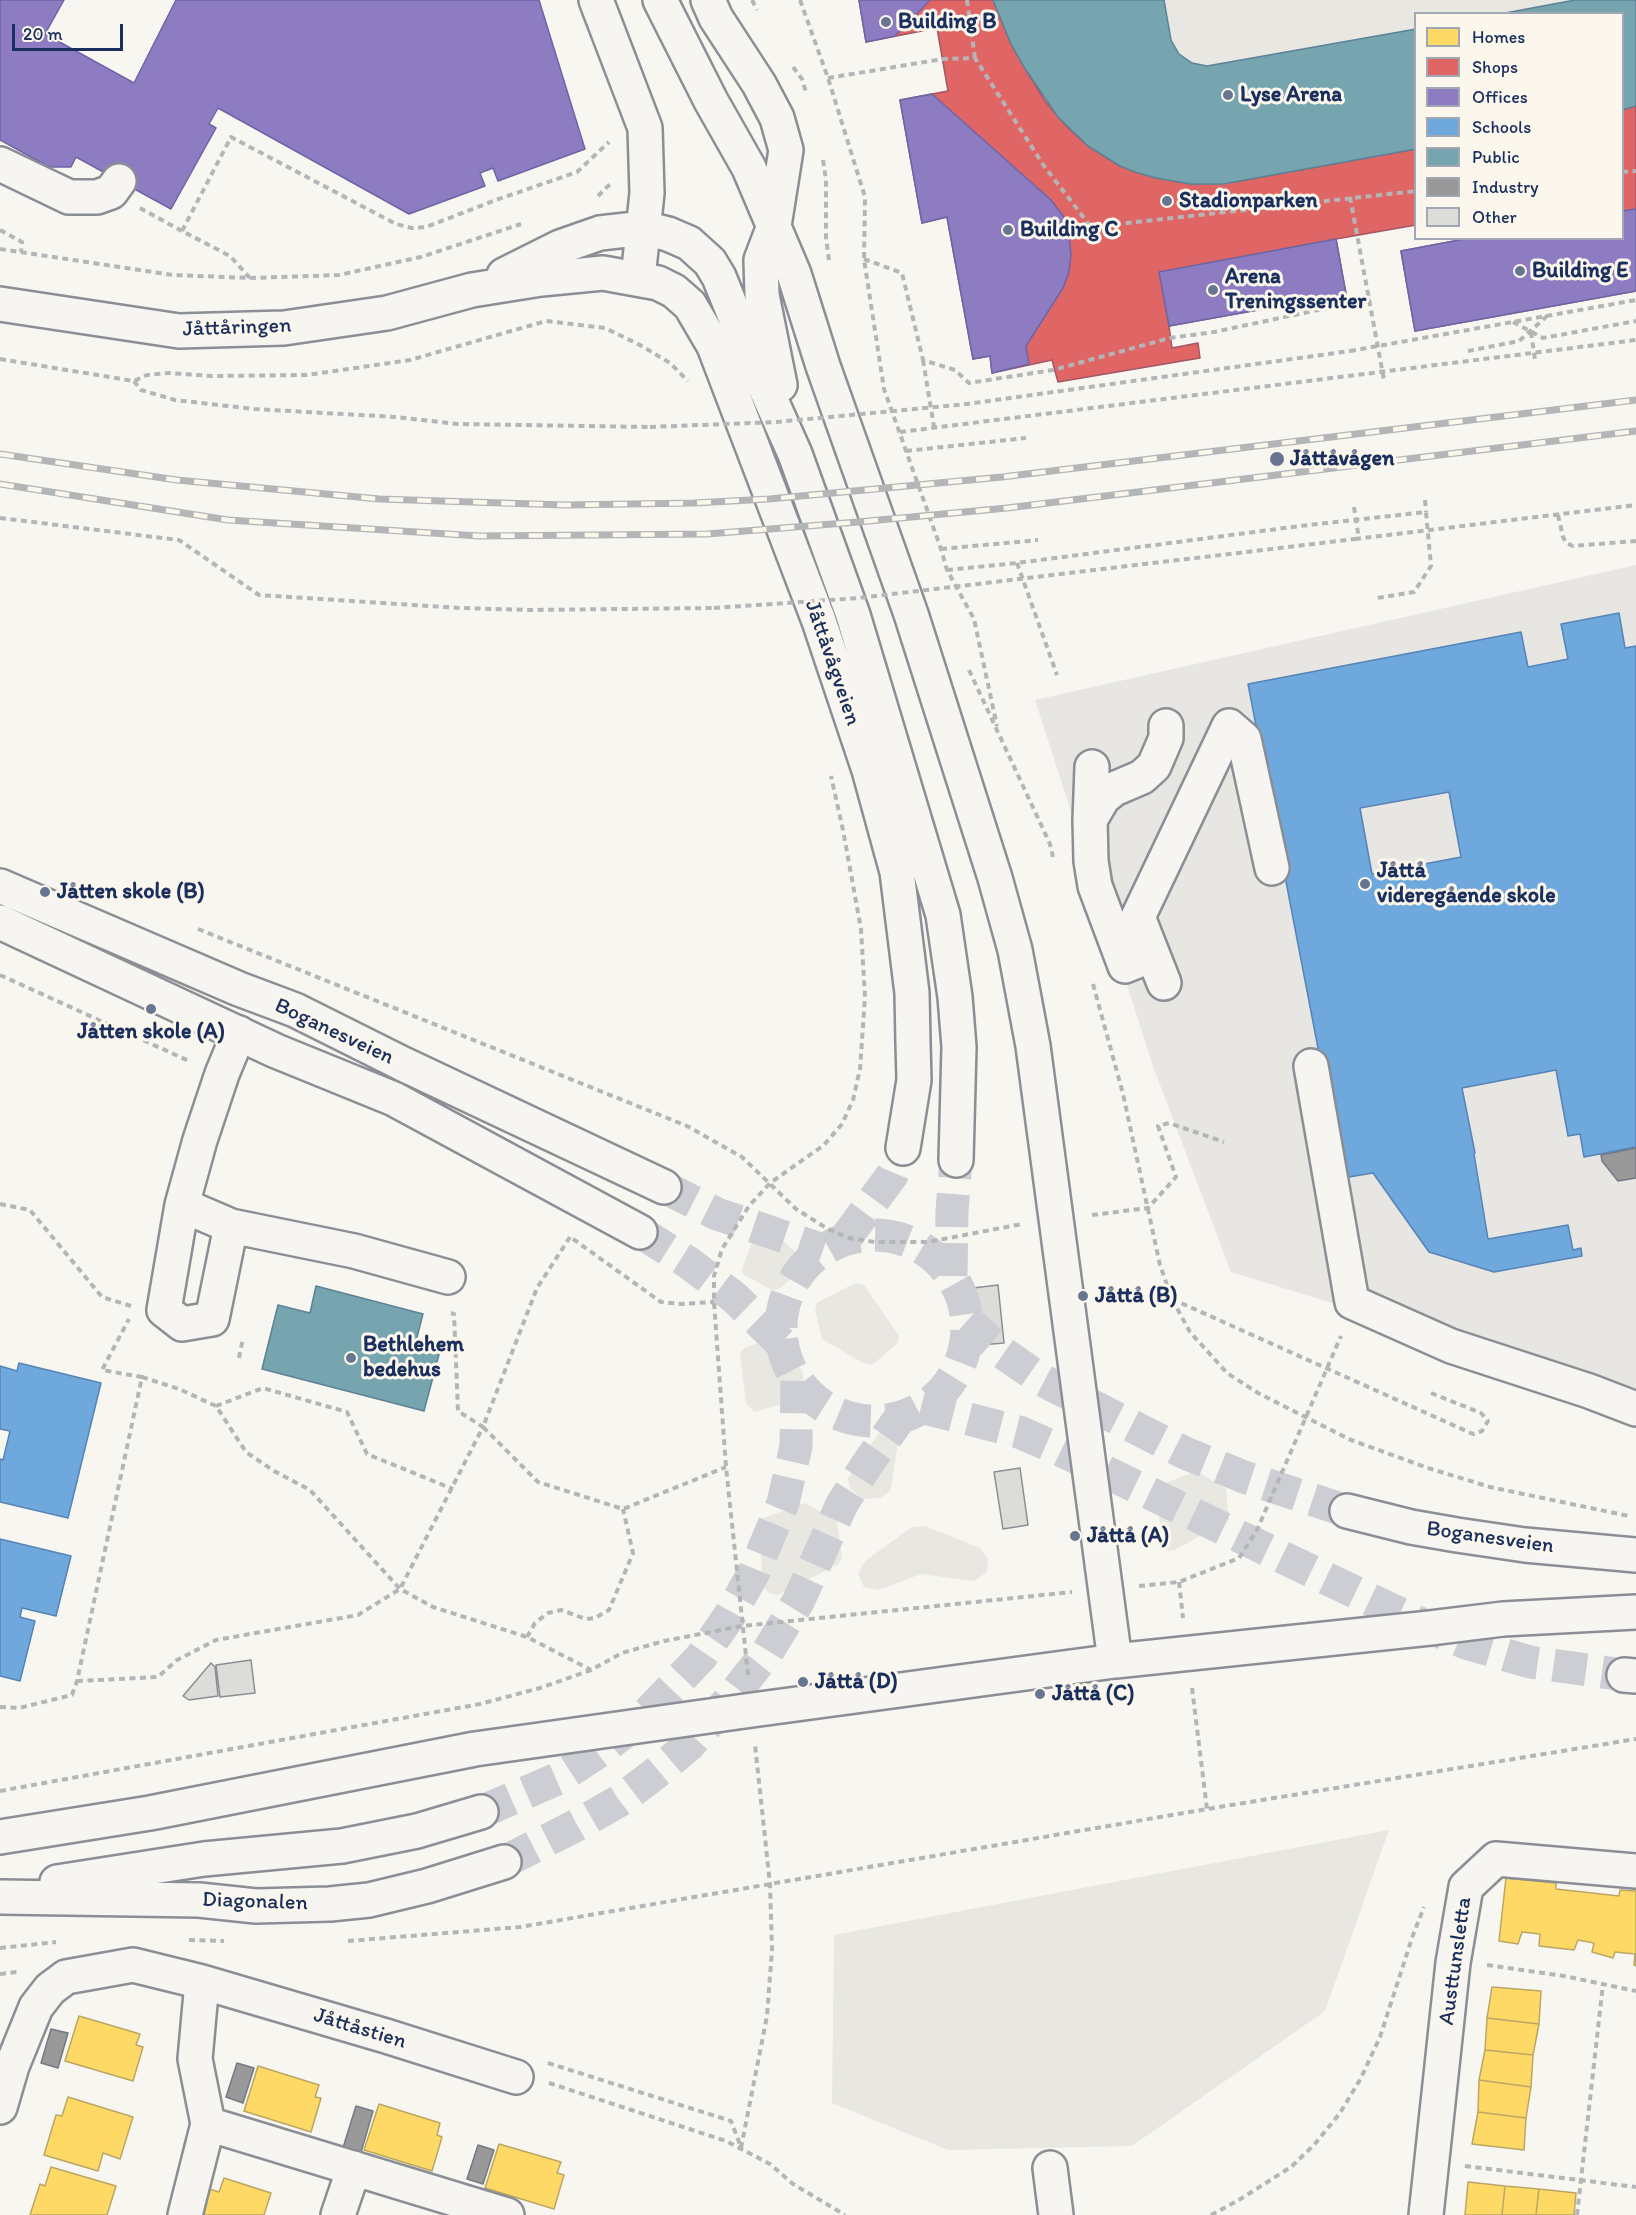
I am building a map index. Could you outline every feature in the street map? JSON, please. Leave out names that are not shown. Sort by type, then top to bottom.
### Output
[{"type":"street","points":[[596,0],[645,128],[647,193],[638,278]]},
{"type":"street","points":[[660,0],[711,101],[749,168],[794,274],[823,366],[911,614],[995,878],[1015,950],[1035,1058],[1115,1661]]},
{"type":"street","name":"Jåttåvågveien","points":[[708,0],[716,18],[759,84],[777,118],[786,150],[774,226],[761,260],[762,295],[795,454]]},
{"type":"street","points":[[0,164],[69,197],[97,197],[111,192],[127,193]]},
{"type":"street","name":"Jåttåringen","points":[[472,290],[560,247],[600,233],[644,228]]},
{"type":"street","name":"Jåttåvågveien","points":[[644,228],[668,234],[689,243],[710,262],[719,277],[795,454],[853,615],[943,915],[955,997],[959,1047],[956,1160]]},
{"type":"street","name":"Jåttåringen","points":[[0,304],[179,331],[284,328],[387,313],[472,290],[542,279],[603,273],[638,278]]},
{"type":"street","name":"Jåttåvågveien","points":[[638,278],[658,283],[674,291],[690,305],[714,346],[819,621],[872,780],[897,872],[912,993],[914,1080],[903,1148]]},
{"type":"street","points":[[1166,726],[1166,738],[1155,766],[1142,777],[1128,783],[1106,782],[1092,767],[1091,861],[1095,886],[1125,966],[1158,969],[1138,917],[1229,726],[1244,739],[1272,867]]},
{"type":"street","name":"Boganesveien","points":[[0,886],[239,989],[295,1010],[403,1064],[664,1187]]},
{"type":"street","name":"Boganesveien","points":[[0,922],[276,1051],[394,1099],[640,1232]]},
{"type":"street","points":[[231,1226],[212,1319],[182,1324],[164,1310],[182,1205],[200,1140],[222,1074],[239,1033]]},
{"type":"street","points":[[1311,1066],[1349,1314],[1636,1409]]},
{"type":"street","points":[[182,1205],[231,1226],[354,1251],[448,1277]]},
{"type":"street","name":"Boganesveien","points":[[1347,1511],[1457,1535],[1525,1545],[1636,1555]]},
{"type":"street","points":[[0,1837],[150,1813],[475,1749],[1115,1661],[1503,1619],[1636,1612]]},
{"type":"street","name":"Diagonalen","points":[[0,1891],[204,1859],[342,1846],[417,1831],[481,1812]]},
{"type":"street","name":"Austtunsletta","points":[[1426,2215],[1453,1963],[1466,1887],[1496,1859],[1636,1871]]},
{"type":"street","name":"Diagonalen","points":[[0,1897],[199,1900],[256,1906],[330,1904],[369,1900],[428,1886],[504,1862]]},
{"type":"street","name":"Jåttåstien","points":[[0,2107],[12,2066],[36,2007],[50,1989],[66,1977],[133,1965],[202,1982],[516,2077]]},
{"type":"street","points":[[185,2215],[208,2124],[195,2059],[202,1982]]},
{"type":"street","points":[[208,2124],[507,2215]]},
{"type":"street","points":[[1050,2168],[1056,2215]]},
{"type":"street","points":[[338,2215],[354,2169]]},
{"type":"path","points":[[800,0],[828,78],[865,197],[864,259],[884,389],[947,570],[974,619],[999,735],[1050,844],[1057,867]]},
{"type":"path","points":[[967,0],[975,58],[1044,166],[1090,227],[1414,191]]},
{"type":"path","points":[[828,78],[943,59],[975,58]]},
{"type":"path","points":[[182,231],[231,137],[396,224],[412,228],[426,227],[577,172],[609,142]]},
{"type":"path","points":[[127,193],[182,231],[230,256],[250,278]]},
{"type":"path","points":[[589,199],[600,195]]},
{"type":"path","points":[[1350,197],[1384,380]]},
{"type":"path","points":[[0,249],[173,275],[250,278],[339,275],[421,257],[522,224]]},
{"type":"path","points":[[0,230],[22,242],[21,252]]},
{"type":"path","points":[[864,259],[902,273],[922,360],[934,427]]},
{"type":"path","points":[[922,360],[955,370],[969,383],[1053,370],[1170,338],[1214,332],[1370,299]]},
{"type":"path","points":[[134,381],[141,390],[175,400],[254,409],[396,417],[458,424],[650,427],[777,422],[967,404],[1350,351],[1636,300]]},
{"type":"path","points":[[1468,351],[1519,341],[1547,316]]},
{"type":"path","points":[[0,359],[134,381],[147,375],[169,373],[212,376],[319,373],[410,360],[546,321],[605,328],[670,363],[689,382]]},
{"type":"path","points":[[1512,322],[1543,338],[1636,321]]},
{"type":"path","points":[[1531,331],[1535,360]]},
{"type":"path","points":[[900,432],[1636,340]]},
{"type":"path","points":[[710,417],[717,435]]},
{"type":"path","points":[[906,451],[1026,438]]},
{"type":"path","points":[[1377,598],[1414,592],[1431,566],[1425,500]]},
{"type":"path","points":[[0,518],[179,540],[259,595],[460,608],[589,611],[714,608],[893,595],[1636,505]]},
{"type":"path","points":[[1354,507],[1357,519],[1357,539]]},
{"type":"path","points":[[947,570],[1426,512]]},
{"type":"path","points":[[1558,515],[1566,543],[1574,546],[1636,541]]},
{"type":"path","points":[[941,549],[1038,540]]},
{"type":"path","points":[[1017,563],[1057,675]]},
{"type":"path","points":[[776,597],[780,608]]},
{"type":"path","points":[[747,1668],[726,1467],[714,1276],[722,1249],[736,1224],[770,1183],[824,1145],[842,1124],[853,1100],[860,1069],[865,997],[861,929],[843,830],[828,766]]},
{"type":"path","points":[[189,926],[687,1126],[742,1157],[796,1209],[828,1229],[849,1238],[874,1242],[928,1242],[1023,1224]]},
{"type":"path","points":[[0,975],[173,1055]]},
{"type":"path","points":[[1092,979],[1123,1094],[1160,1265],[1172,1299],[1190,1332],[1227,1373],[1258,1393],[1362,1444],[1428,1468],[1490,1487],[1636,1517]]},
{"type":"path","points":[[1092,1215],[1148,1208],[1176,1177],[1158,1126],[1169,1123],[1224,1142]]},
{"type":"path","points":[[0,1204],[30,1210],[102,1297],[136,1307]]},
{"type":"path","points":[[560,1232],[661,1302],[681,1304],[714,1302]]},
{"type":"path","points":[[77,1681],[158,1677],[177,1660],[216,1640],[358,1615],[400,1589],[483,1427],[537,1288],[570,1237]]},
{"type":"path","points":[[1172,1299],[1473,1434],[1482,1431],[1488,1421],[1481,1413],[1431,1393]]},
{"type":"path","points":[[443,1311],[454,1314],[458,1411],[483,1427],[538,1482],[623,1509],[726,1467]]},
{"type":"path","points":[[1137,1586],[1179,1582],[1239,1558],[1257,1530],[1349,1314]]},
{"type":"path","points":[[130,1318],[102,1370],[142,1377],[179,1389],[216,1406],[246,1452],[274,1471],[310,1490],[400,1589],[434,1606],[527,1637],[591,1670]]},
{"type":"path","points":[[239,1358],[244,1335]]},
{"type":"path","points":[[0,1707],[19,1708],[72,1695],[77,1681],[142,1377]]},
{"type":"path","points":[[216,1406],[263,1388],[347,1412],[367,1454],[453,1489]]},
{"type":"path","points":[[527,1637],[535,1623],[548,1613],[561,1610],[586,1619],[595,1618],[609,1610],[633,1553],[623,1509]]},
{"type":"path","points":[[1179,1582],[1183,1618]]},
{"type":"path","points":[[0,1791],[480,1704],[540,1688],[591,1670],[622,1653],[664,1641],[742,1626],[1063,1593]]},
{"type":"path","points":[[1193,1691],[1207,1809]]},
{"type":"path","points":[[343,1941],[520,1928],[1207,1809],[1636,1739]]},
{"type":"path","points":[[741,2148],[767,2016],[772,1950],[770,1884],[755,1743]]},
{"type":"path","points":[[1211,2215],[1291,2167],[1314,2145],[1340,2113],[1361,2078],[1380,2037],[1413,1935],[1423,1909],[1440,1878],[1466,1887]]},
{"type":"path","points":[[203,1941],[226,1941]]},
{"type":"path","points":[[1453,1963],[1553,1974],[1636,1991]]},
{"type":"path","points":[[1577,2215],[1603,1984]]},
{"type":"path","points":[[516,2077],[541,2080],[741,2148],[770,2164],[793,2184],[845,2215]]},
{"type":"path","points":[[1432,2162],[1636,2187]]},
{"type":"shaded area","name":"Lyse Arena","points":[[993,0],[1636,0],[1624,12],[1414,12],[1414,149],[1088,146],[1067,127],[1036,88]]},
{"type":"shaded area","name":"Jåttå videregående skole","points":[[1636,565],[1636,1396],[1231,1272],[1154,1069],[1035,700]]},
{"type":"shaded area","points":[[757,1238],[782,1240],[804,1260],[804,1266],[782,1287],[775,1290],[743,1274],[742,1269],[753,1240]]},
{"type":"shaded area","points":[[855,1283],[864,1285],[899,1336],[898,1343],[872,1365],[863,1363],[822,1339],[815,1309],[818,1302]]},
{"type":"shaded area","points":[[768,1340],[802,1370],[805,1394],[800,1399],[754,1412],[746,1403],[740,1353],[746,1347]]},
{"type":"shaded area","points":[[887,1421],[901,1424],[891,1488],[880,1498],[862,1499],[850,1488],[848,1478]]},
{"type":"shaded area","points":[[1196,1471],[1226,1489],[1229,1520],[1175,1550],[1168,1551],[1162,1544],[1156,1487]]},
{"type":"shaded area","points":[[805,1503],[837,1521],[842,1558],[838,1564],[778,1595],[770,1594],[763,1582],[758,1520]]},
{"type":"shaded area","points":[[925,1526],[980,1548],[988,1559],[987,1572],[974,1581],[921,1574],[879,1590],[864,1587],[858,1574],[865,1561],[912,1527]]},
{"type":"shaded area","points":[[1389,1830],[1325,2011],[1132,2146],[948,2150],[832,2103],[834,1935]]},
{"type":"building: Homes","points":[[1506,1878],[1556,1883],[1556,1889],[1619,1896],[1620,1890],[1636,1891],[1636,1966],[1634,1965],[1635,1954],[1615,1952],[1613,1958],[1592,1952],[1594,1943],[1578,1940],[1574,1950],[1539,1946],[1540,1934],[1522,1932],[1518,1944],[1499,1941]]},
{"type":"building: Homes","points":[[1492,1987],[1541,1991],[1539,2024],[1487,2018]]},
{"type":"building: Homes","points":[[79,2016],[140,2034],[136,2045],[143,2047],[133,2081],[65,2061]]},
{"type":"building: Homes","points":[[1487,2018],[1539,2024],[1533,2055],[1485,2050]]},
{"type":"building: Homes","points":[[1485,2050],[1533,2055],[1531,2087],[1479,2080]]},
{"type":"building: Homes","points":[[258,2066],[319,2085],[315,2097],[321,2098],[311,2132],[244,2111]]},
{"type":"building: Homes","points":[[1479,2080],[1531,2087],[1526,2118],[1478,2112]]},
{"type":"building: Homes","points":[[68,2097],[133,2117],[120,2159],[103,2153],[98,2171],[44,2155],[56,2115],[62,2116]]},
{"type":"building: Homes","points":[[379,2104],[440,2123],[437,2135],[442,2137],[432,2171],[364,2150]]},
{"type":"building: Homes","points":[[1478,2112],[1526,2118],[1524,2150],[1472,2144]]},
{"type":"building: Homes","points":[[499,2144],[561,2162],[557,2173],[564,2175],[554,2209],[485,2188]]},
{"type":"building: Homes","points":[[51,2167],[116,2186],[107,2215],[30,2215],[40,2184],[45,2186]]},
{"type":"building: Homes","points":[[224,2178],[271,2193],[264,2215],[201,2215],[209,2189],[219,2192]]},
{"type":"building: Homes","points":[[1468,2182],[1505,2186],[1502,2215],[1465,2215]]},
{"type":"building: Homes","points":[[1505,2186],[1539,2189],[1536,2215],[1502,2215]]},
{"type":"building: Homes","points":[[1539,2189],[1576,2193],[1574,2215],[1536,2215]]},
{"type":"building: Shops","name":"Stadionparken","points":[[859,0],[993,0],[1011,44],[1045,101],[1067,127],[1088,146],[1120,166],[1156,178],[1191,184],[1234,182],[1414,149],[1414,225],[1336,239],[1346,294],[1169,326],[1172,348],[1198,343],[1200,358],[1058,382],[1052,360],[992,373],[990,356],[973,359],[947,217],[922,223],[900,100],[948,91],[937,28],[866,42]]},
{"type":"building: Shops","name":"Building E","points":[[1636,106],[1636,291],[1415,331],[1401,251],[1459,240],[1624,240],[1624,109]]},
{"type":"building: Offices","points":[[0,0],[64,0],[45,34],[134,83],[176,0],[539,0],[585,149],[498,181],[493,168],[480,173],[485,186],[409,214],[218,108],[209,124],[216,128],[171,209],[76,157],[71,167],[49,167],[0,140]]},
{"type":"building: Offices","name":"Building B","points":[[859,0],[930,0],[895,36],[866,42]]},
{"type":"building: Offices","name":"Building C","points":[[932,94],[1051,200],[1063,216],[1071,254],[1069,272],[1063,288],[1026,346],[1029,364],[992,373],[990,356],[973,359],[947,217],[922,223],[900,100]]},
{"type":"building: Offices","name":"Building E","points":[[1636,209],[1636,291],[1415,331],[1401,251],[1459,240],[1624,240],[1624,211]]},
{"type":"building: Offices","points":[[1336,239],[1346,294],[1169,326],[1159,272]]},
{"type":"building: Schools","points":[[1619,613],[1625,648],[1636,646],[1636,1147],[1584,1157],[1580,1134],[1568,1136],[1556,1070],[1462,1088],[1488,1239],[1568,1225],[1573,1250],[1581,1248],[1582,1256],[1494,1272],[1429,1252],[1373,1173],[1343,1178],[1248,684],[1521,632],[1528,667],[1568,659],[1561,624]],"holes":[[[1449,792],[1461,857],[1372,874],[1360,808]]]},
{"type":"building: Schools","points":[[19,1363],[101,1383],[68,1518],[0,1502],[0,1459],[3,1460],[10,1431],[0,1429],[0,1366],[17,1371]]},
{"type":"building: Schools","points":[[0,1539],[71,1556],[56,1616],[22,1608],[20,1617],[35,1621],[20,1681],[0,1676]]},
{"type":"building: Public","name":"Lyse Arena","points":[[993,0],[1164,0],[1171,40],[1179,54],[1192,63],[1207,66],[1414,29],[1414,149],[1223,184],[1191,184],[1156,178],[1120,166],[1088,146],[1058,117],[1011,44]]},
{"type":"building: Public","points":[[1575,0],[1636,0],[1636,106],[1624,109],[1624,12],[1511,12]]},
{"type":"building: Public","name":"Bethlehem bedehus","points":[[316,1286],[423,1314],[416,1341],[441,1347],[424,1411],[262,1369],[278,1305],[310,1313]]},
{"type":"building: Industry","points":[[1636,1148],[1636,1178],[1618,1181],[1602,1161],[1601,1155]]},
{"type":"building: Industry","points":[[51,2029],[68,2033],[58,2068],[41,2063]]},
{"type":"building: Industry","points":[[237,2063],[254,2068],[243,2103],[226,2097]]},
{"type":"building: Industry","points":[[356,2106],[373,2111],[360,2156],[342,2151]]},
{"type":"building: Industry","points":[[478,2145],[494,2150],[483,2184],[467,2179]]},
{"type":"building: Other","points":[[998,1285],[1004,1343],[980,1345],[973,1288]]},
{"type":"building: Other","points":[[1020,1468],[1028,1525],[1003,1529],[994,1472]]},
{"type":"building: Other","points":[[251,1660],[255,1693],[220,1697],[216,1665]]},
{"type":"building: Other","points":[[211,1663],[215,1667],[218,1696],[189,1700],[183,1696]]},
{"type":"tunnel","points":[[845,1239],[892,1175],[903,1148]]},
{"type":"tunnel","points":[[951,1276],[952,1211],[956,1160]]},
{"type":"tunnel","points":[[664,1187],[717,1214],[823,1250]]},
{"type":"tunnel","points":[[640,1232],[689,1263],[735,1298],[782,1344]]},
{"type":"tunnel","points":[[874,1235],[909,1242],[940,1262],[960,1293],[967,1328],[960,1363],[940,1394],[909,1414],[874,1421],[839,1414],[808,1394],[788,1363],[781,1328],[788,1293],[808,1262],[839,1242],[874,1235]]},
{"type":"tunnel","points":[[967,1321],[1003,1353],[1042,1380],[1185,1453],[1244,1477],[1347,1511]]},
{"type":"tunnel","points":[[481,1812],[557,1779],[597,1753],[642,1719],[701,1657],[730,1615],[754,1572],[783,1503],[796,1446],[797,1381]]},
{"type":"tunnel","points":[[921,1407],[1019,1432],[1056,1448],[1417,1622],[1466,1643],[1530,1662],[1624,1675]]},
{"type":"tunnel","points":[[504,1862],[619,1801],[688,1746],[730,1699],[768,1651],[798,1602],[842,1504],[901,1416]]},
{"type":"railway","points":[[0,454],[177,480],[379,499],[565,505],[694,503],[769,499],[1002,477],[1636,400]]},
{"type":"railway","points":[[0,484],[228,520],[479,536],[707,534],[1007,508],[1636,431]]},
{"type":"place","name":"Building B","points":[[886,22]]},
{"type":"place","name":"Lyse Arena","points":[[1228,95]]},
{"type":"place","name":"Stadionparken","points":[[1167,201]]},
{"type":"place","name":"Building C","points":[[1008,230]]},
{"type":"place","name":"Building E","points":[[1520,271]]},
{"type":"place","name":"Arena Treningssenter","points":[[1213,290]]},
{"type":"place","name":"Jåttåvågen","points":[[1277,459]]},
{"type":"place","name":"Jåttå videregående skole","points":[[1365,884]]},
{"type":"place","name":"Jåtten skole (B)","points":[[45,892]]},
{"type":"place","name":"Jåtten skole (A)","points":[[151,1009]]},
{"type":"place","name":"Jåttå (B)","points":[[1083,1296]]},
{"type":"place","name":"Bethlehem bedehus","points":[[351,1358]]},
{"type":"place","name":"Jåttå (A)","points":[[1075,1536]]},
{"type":"place","name":"Jåttå (D)","points":[[803,1682]]},
{"type":"place","name":"Jåttå (C)","points":[[1040,1694]]}]
